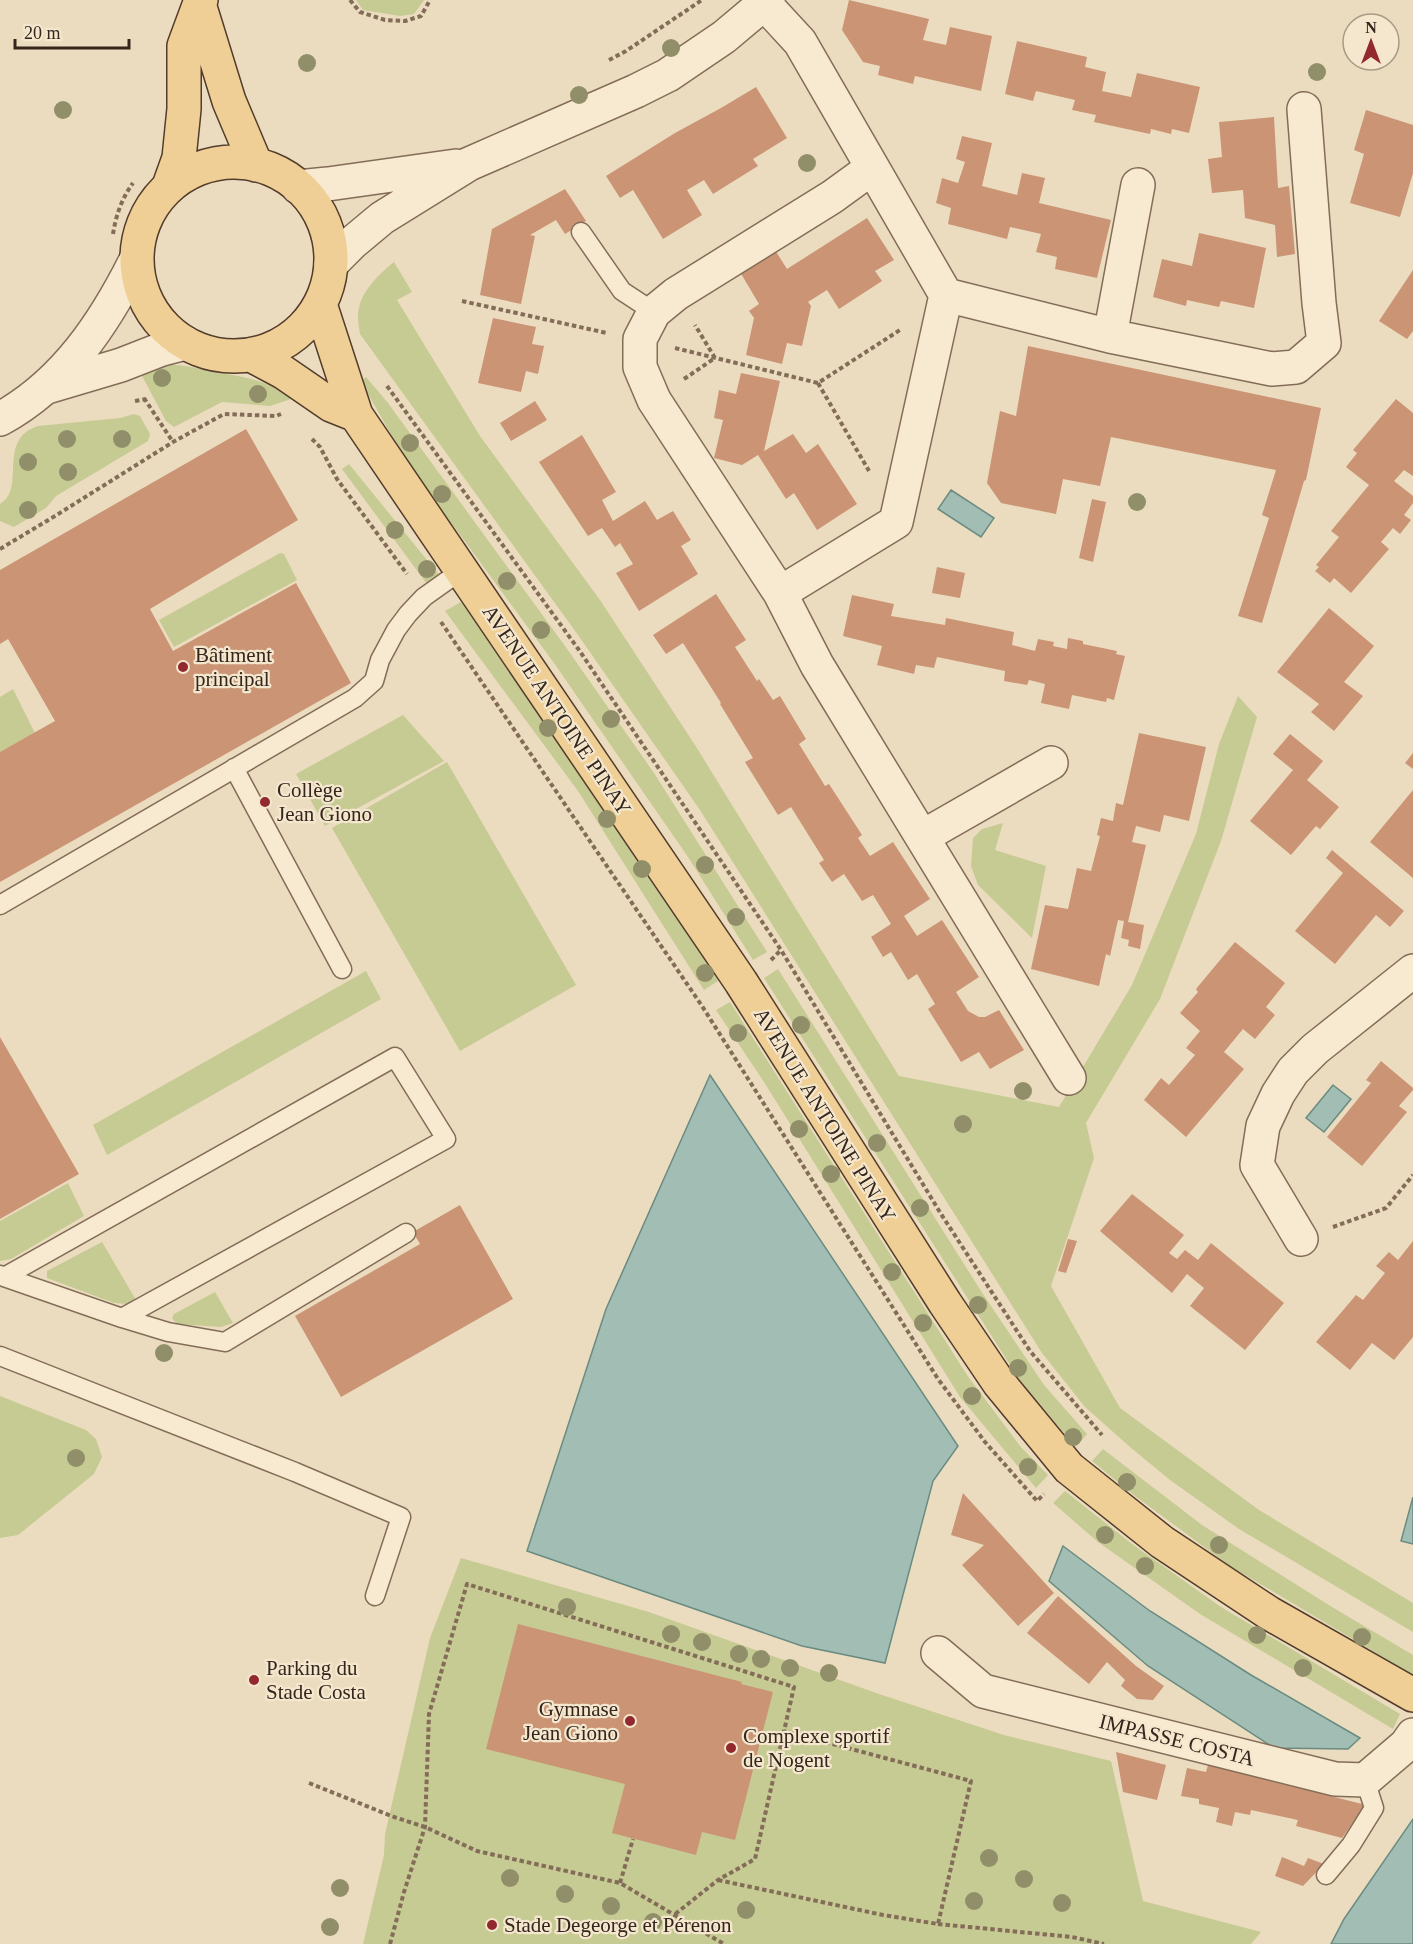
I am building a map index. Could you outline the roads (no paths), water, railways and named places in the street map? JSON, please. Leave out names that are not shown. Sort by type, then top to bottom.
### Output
[{"type":"main road","points":[[201,3],[228,101],[256,165]]},
{"type":"main road","points":[[169,186],[178,158],[184,109],[184,46],[201,3]]},
{"type":"main road","points":[[233,162],[256,165],[279,173],[298,187],[316,208],[328,235],[331,264],[328,285],[320,304],[303,327],[280,345],[250,355],[230,356],[207,352],[185,343],[165,327],[150,308],[140,285],[136,260],[139,239],[145,220],[155,202],[169,186],[189,173],[210,165],[233,162]]},
{"type":"main road","name":"AVENUE ANTOINE PINAY","points":[[320,304],[356,415],[741,982],[945,1303],[999,1383],[1069,1468],[1162,1542],[1269,1613],[1413,1695]]},
{"type":"main road","points":[[250,355],[283,372],[331,405],[356,415]]},
{"type":"street","points":[[331,264],[382,218],[469,164],[668,75],[724,37],[766,2],[800,42],[946,296],[896,522],[780,593]]},
{"type":"street","points":[[946,296],[1110,336],[1272,369],[1296,367],[1324,343],[1304,109]]},
{"type":"street","points":[[298,187],[469,164]]},
{"type":"street","points":[[872,168],[657,315],[640,367],[654,400],[780,593],[817,665],[1069,1078]]},
{"type":"street","points":[[1110,336],[1138,185]]},
{"type":"street","points":[[0,419],[18,409],[47,387],[96,330],[117,299],[136,260]]},
{"type":"street","points":[[47,387],[185,343]]},
{"type":"street","points":[[922,837],[1051,763]]},
{"type":"street","points":[[1301,1239],[1257,1165],[1263,1126],[1278,1094],[1293,1071],[1315,1049],[1413,971]]},
{"type":"street","name":"IMPASSE COSTA","points":[[938,1653],[983,1691],[1335,1779],[1365,1780]]},
{"type":"street","points":[[1365,1780],[1406,1745],[1413,1735]]},
{"type":"lane","points":[[581,232],[622,291],[657,315]]},
{"type":"lane","points":[[0,905],[355,698],[374,681],[380,660],[396,630],[424,597],[462,570]]},
{"type":"lane","points":[[234,768],[342,969]]},
{"type":"lane","points":[[2,1276],[395,1057],[446,1139],[122,1318]]},
{"type":"lane","points":[[2,1276],[168,1332],[225,1342],[406,1233]]},
{"type":"lane","points":[[0,1356],[295,1472],[401,1517],[375,1596]]},
{"type":"lane","points":[[1326,1875],[1351,1845],[1374,1808],[1365,1780]]},
{"type":"water","points":[[951,490],[994,518],[981,537],[938,509]]},
{"type":"water","points":[[710,1075],[958,1446],[933,1481],[885,1663],[802,1646],[527,1551],[606,1309]]},
{"type":"water","points":[[1333,1085],[1351,1099],[1324,1132],[1306,1118]]},
{"type":"water","points":[[1413,1497],[1413,1544],[1401,1541]]},
{"type":"water","points":[[1063,1546],[1150,1611],[1251,1675],[1360,1738],[1348,1749],[1274,1748],[1148,1666],[1049,1581]]},
{"type":"water","points":[[1413,1819],[1413,1944],[1331,1944],[1344,1919]]},
{"type":"place","name":"Bâtiment principal","points":[[183,667]]},
{"type":"place","name":"Collège Jean Giono","points":[[265,802]]},
{"type":"place","name":"Parking du Stade Costa","points":[[254,1680]]},
{"type":"place","name":"Gymnase Jean Giono","points":[[630,1721]]},
{"type":"place","name":"Complexe sportif de Nogent","points":[[731,1748]]},
{"type":"place","name":"Stade Degeorge et Pérenon","points":[[492,1925]]}]
